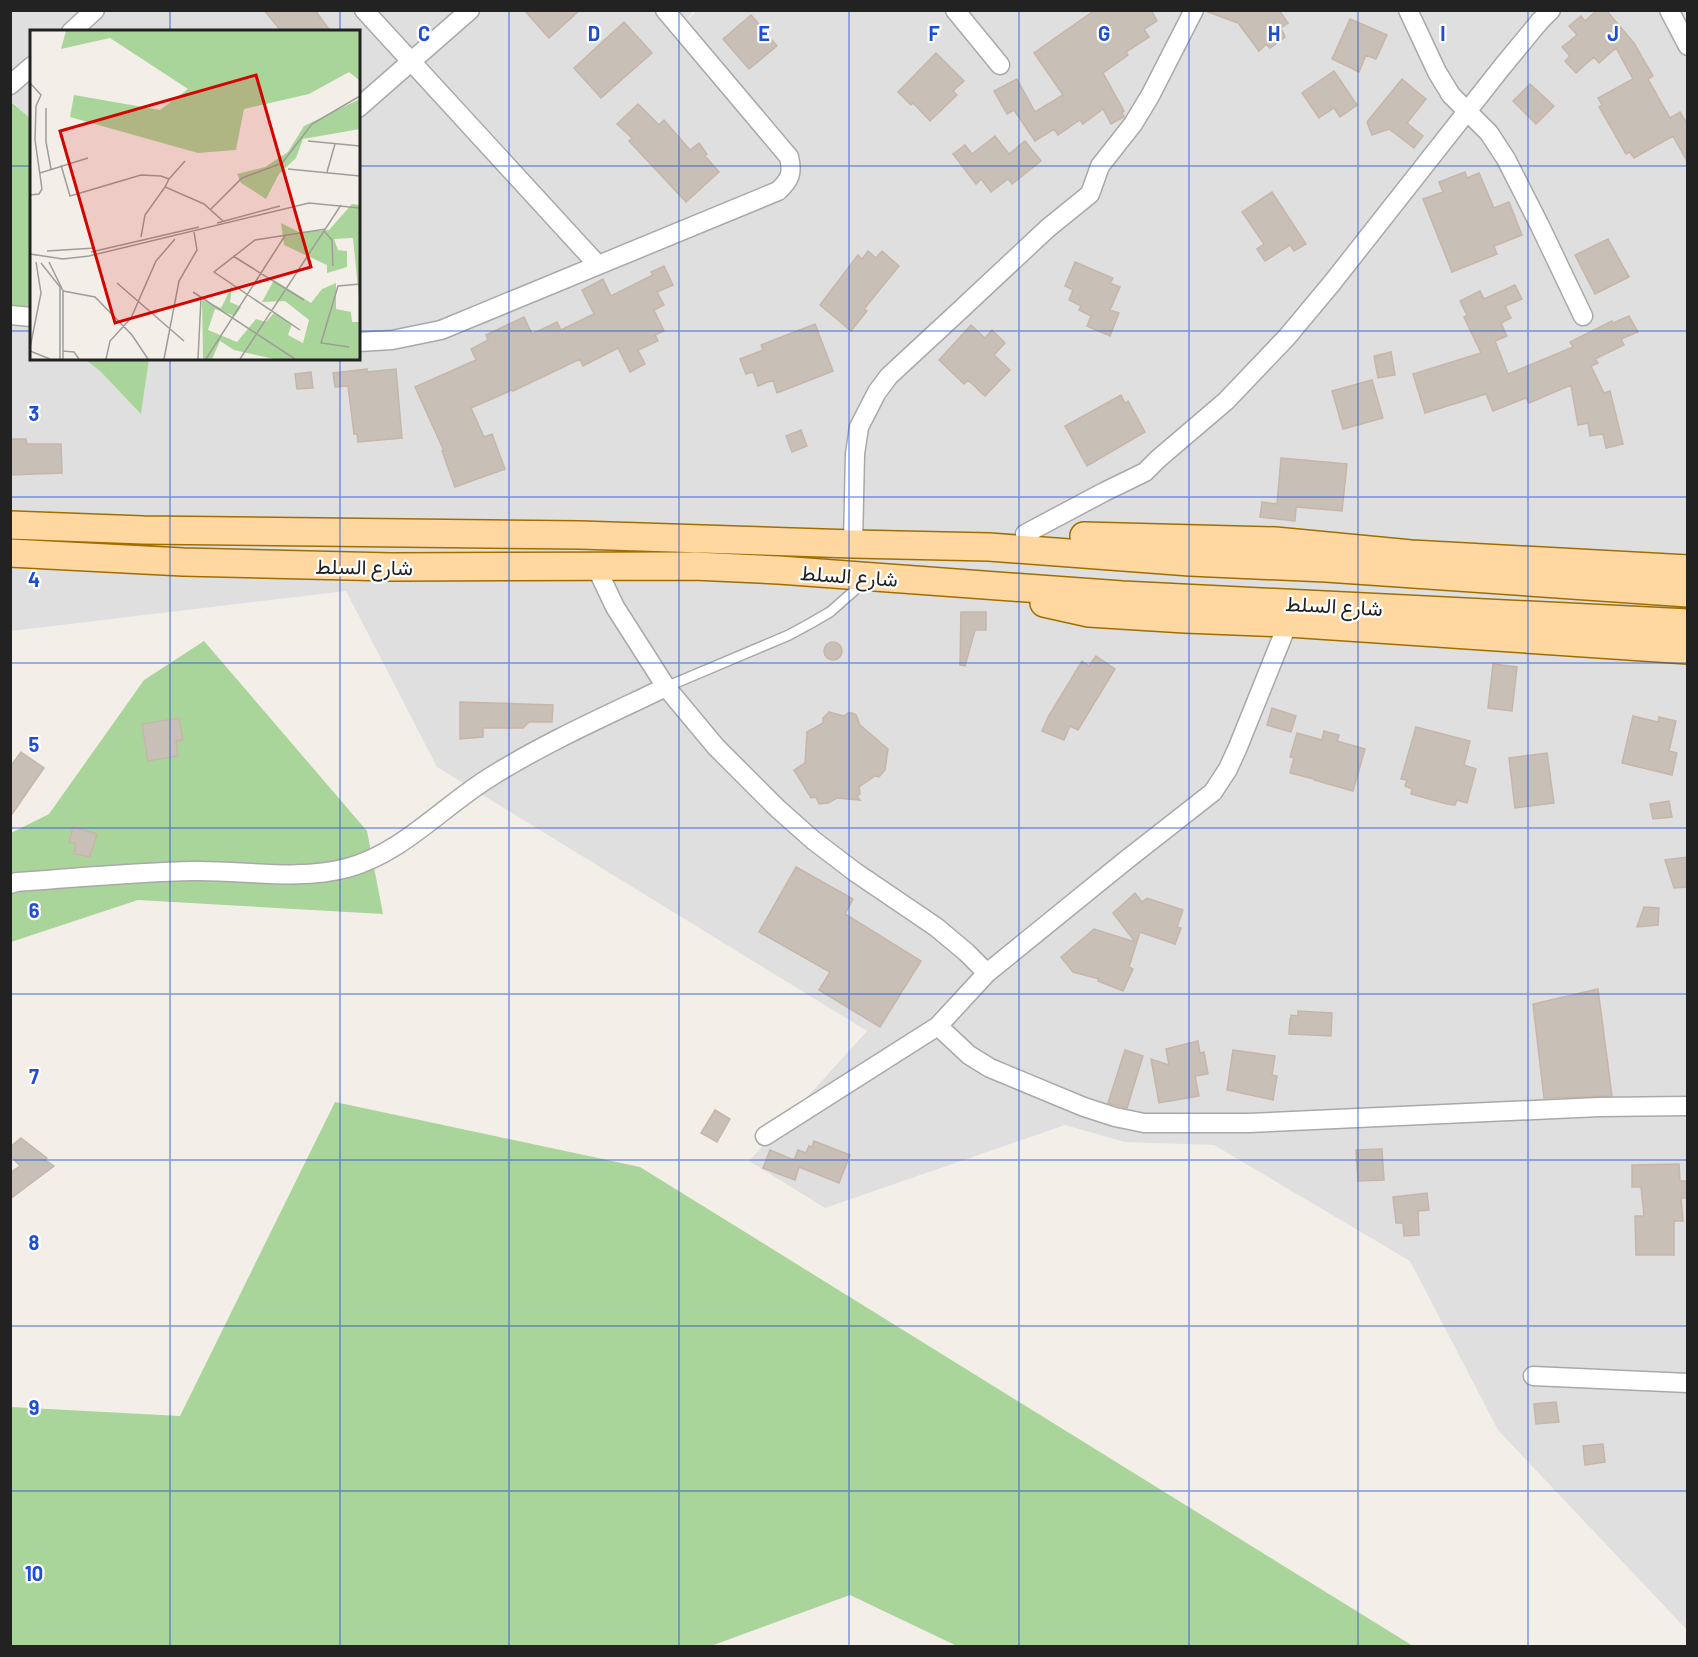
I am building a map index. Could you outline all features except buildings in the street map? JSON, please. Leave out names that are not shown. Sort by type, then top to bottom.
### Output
[{"type":"main road","name":"شارع السلط","points":[[10,525],[143,530],[580,534],[866,545],[989,547],[1688,593]]},
{"type":"main road","points":[[866,545],[923,532],[1025,534],[1275,542],[1411,554],[1688,569]]},
{"type":"main road","name":"شارع السلط","points":[[10,553],[183,562],[392,567],[694,566],[871,576],[979,586],[1122,595],[1688,623]]},
{"type":"main road","points":[[979,586],[1089,613],[1288,623],[1688,650]]},
{"type":"street","points":[[73,30],[95,10]]},
{"type":"street","points":[[364,10],[597,264]]},
{"type":"street","points":[[360,106],[470,10]]},
{"type":"street","points":[[360,342],[392,340],[441,330],[778,191],[787,183],[791,175],[789,157],[665,10]]},
{"type":"street","points":[[955,10],[1000,65]]},
{"type":"street","points":[[866,545],[856,445],[859,427],[877,392],[889,376],[947,321],[1048,228],[1090,194],[1100,166],[1133,124],[1150,96],[1194,10]]},
{"type":"street","points":[[1408,10],[1445,86],[1489,133],[1506,159],[1582,316]]},
{"type":"street","points":[[1025,534],[1145,472],[1226,401],[1287,337],[1332,284],[1521,44],[1551,10]]},
{"type":"street","points":[[1669,10],[1688,46]]},
{"type":"street","points":[[10,85],[30,68]]},
{"type":"street","points":[[10,315],[30,317]]},
{"type":"street","points":[[596,567],[615,607],[666,687],[716,747],[777,808],[813,840],[855,872],[936,927],[966,952],[987,974]]},
{"type":"street","points":[[765,1136],[938,1026],[987,974],[1213,792],[1228,769],[1288,623]]},
{"type":"street","points":[[10,884],[193,871],[321,873],[349,867],[372,858],[412,835],[463,795],[540,748],[666,687]]},
{"type":"street","points":[[938,1026],[969,1055],[990,1068],[1084,1107],[1115,1118],[1144,1123],[1249,1122],[1599,1107],[1688,1106]]},
{"type":"street","points":[[1533,1376],[1688,1383]]},
{"type":"lane","points":[[666,687],[811,623],[830,612],[871,576]]},
{"type":"shaded area","points":[[697,10],[1687,11],[1687,1630],[1498,1430],[1410,1261],[1214,1145],[1125,1142],[1065,1125],[825,1208],[749,1161],[867,1031],[437,767],[346,591],[11,631],[11,305],[19,306],[30,315],[30,360],[86,360],[141,413],[149,360],[360,360],[360,30],[30,30],[30,118],[11,101],[11,11],[693,11],[684,25]]},
{"type":"green space","points":[[10,101],[30,118],[30,315],[19,306],[11,305]]},
{"type":"green space","points":[[86,360],[149,360],[141,414],[100,371]]},
{"type":"green space","points":[[204,641],[367,831],[383,914],[138,900],[11,942],[11,833],[49,814],[144,680]]},
{"type":"green space","points":[[335,1102],[640,1167],[1413,1646],[957,1646],[850,1595],[711,1646],[11,1646],[11,1407],[180,1416]]}]
